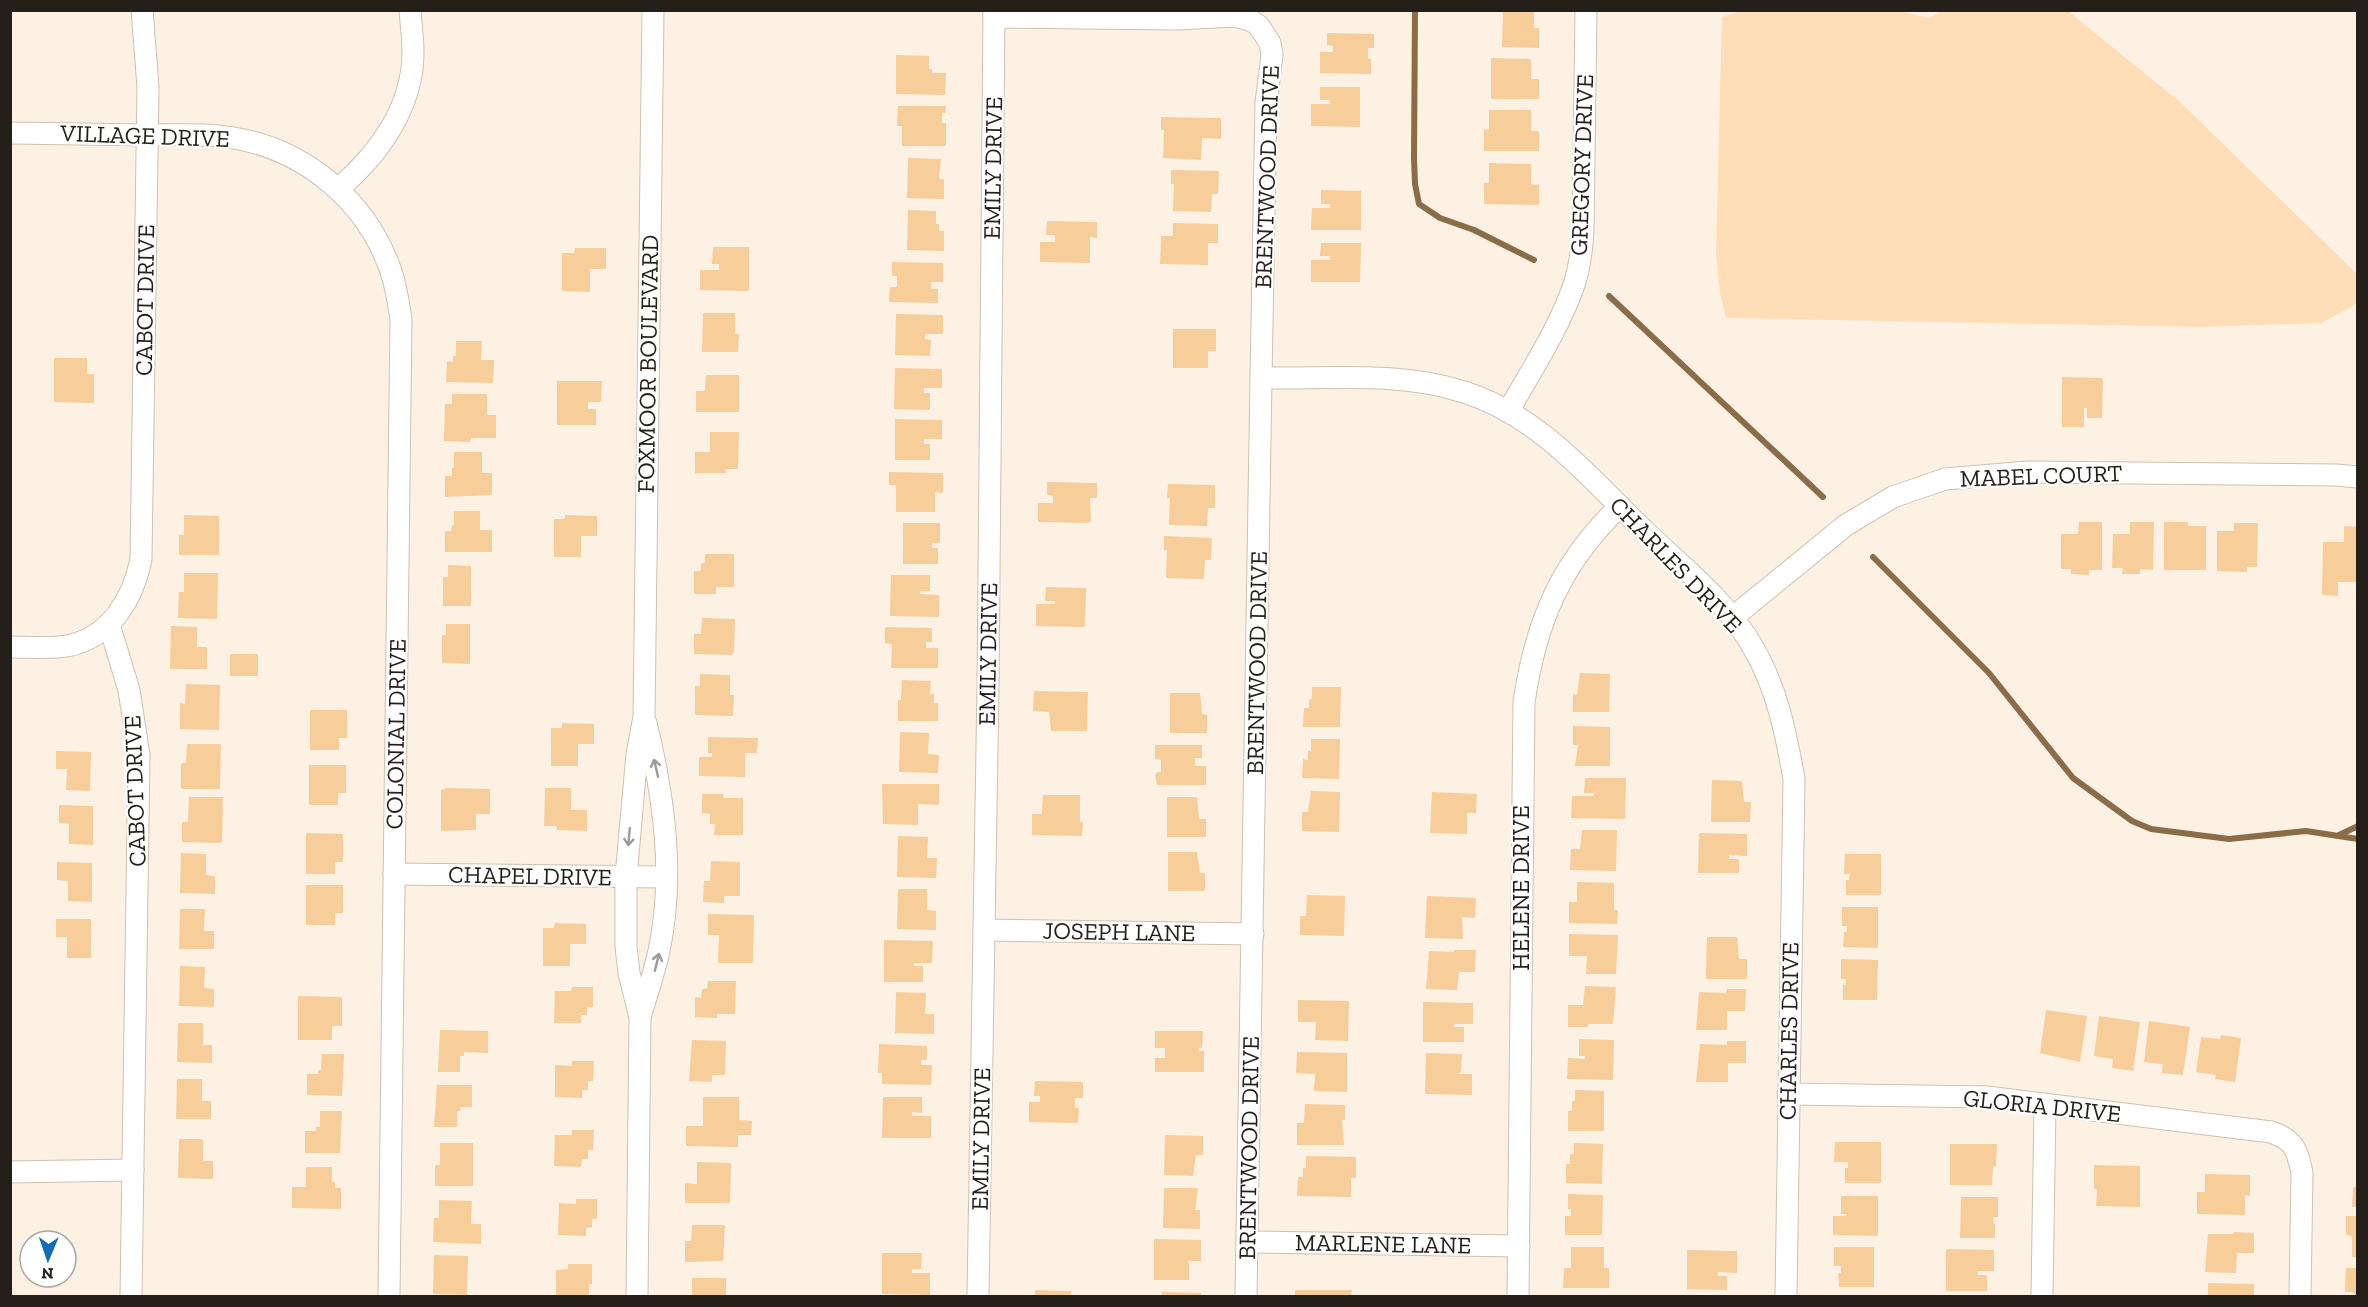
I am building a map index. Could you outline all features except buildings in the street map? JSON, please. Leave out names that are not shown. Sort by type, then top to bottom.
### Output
[{"type":"street","name":"CABOT DRIVE","points":[[131,1296],[139,755],[129,690],[109,624],[130,596],[141,559],[147,135],[147,53],[142,10]]},
{"type":"street","points":[[338,189],[374,154],[401,108],[413,53],[410,10]]},
{"type":"street","name":"FOXMOOR BOULEVARD","points":[[637,1296],[640,1018],[629,973],[626,947],[626,877],[637,754],[644,717],[653,10]]},
{"type":"street","name":"GREGORY DRIVE","points":[[1509,410],[1564,311],[1576,280],[1581,257],[1586,10]]},
{"type":"street","name":"BRENTWOOD DRIVE","points":[[994,14],[1177,19],[1235,16],[1252,21],[1263,31],[1270,43],[1272,55],[1266,104],[1246,1296]]},
{"type":"street","name":"EMILY DRIVE","points":[[978,1296],[994,14]]},
{"type":"street","name":"VILLAGE DRIVE","points":[[10,133],[218,136],[258,143],[302,162],[338,189]]},
{"type":"street","name":"COLONIAL DRIVE","points":[[338,189],[361,214],[382,248],[395,286],[401,320],[388,1296]]},
{"type":"street","name":"CHARLES DRIVE","points":[[1261,378],[1388,378],[1419,381],[1465,392],[1509,410],[1558,447],[1708,591],[1753,647],[1768,676],[1786,733],[1794,778],[1786,1296]]},
{"type":"street","name":"MABEL COURT","points":[[1732,618],[1846,525],[1893,497],[1945,479],[2028,472],[2358,477]]},
{"type":"street","name":"HELENE DRIVE","points":[[1518,1296],[1524,702],[1537,636],[1554,594],[1567,569],[1619,507]]},
{"type":"street","points":[[10,647],[52,648],[78,644],[109,624]]},
{"type":"street","name":"FOXMOOR BOULEVARD","points":[[640,1018],[660,950],[666,877],[665,827],[658,775],[644,717]]},
{"type":"street","name":"CHAPEL DRIVE","points":[[394,874],[666,877]]},
{"type":"street","name":"JOSEPH LANE","points":[[984,930],[1253,934]]},
{"type":"street","name":"GLORIA DRIVE","points":[[1788,1094],[1987,1097],[2271,1132],[2284,1136],[2292,1143],[2298,1155],[2302,1173],[2300,1296]]},
{"type":"street","points":[[2042,1296],[2045,1104]]},
{"type":"street","points":[[10,1172],[133,1170]]},
{"type":"street","name":"MARLENE LANE","points":[[1247,1242],[1518,1246]]},
{"type":"shaded area","points":[[1744,10],[1898,10],[1929,18],[1942,11],[2068,11],[2181,103],[2357,274],[2356,304],[2321,323],[2201,327],[1726,318],[1720,293],[1716,252],[1722,17]]},
{"type":"waterway","points":[[1415,10],[1414,158],[1415,184],[1419,204],[1440,218],[1474,230],[1534,260]]},
{"type":"waterway","points":[[1609,296],[1823,497]]},
{"type":"waterway","points":[[1873,557],[1989,673],[2073,778],[2132,821],[2151,829],[2229,839],[2306,831],[2358,839]]},
{"type":"waterway","points":[[2339,835],[2358,826]]}]
